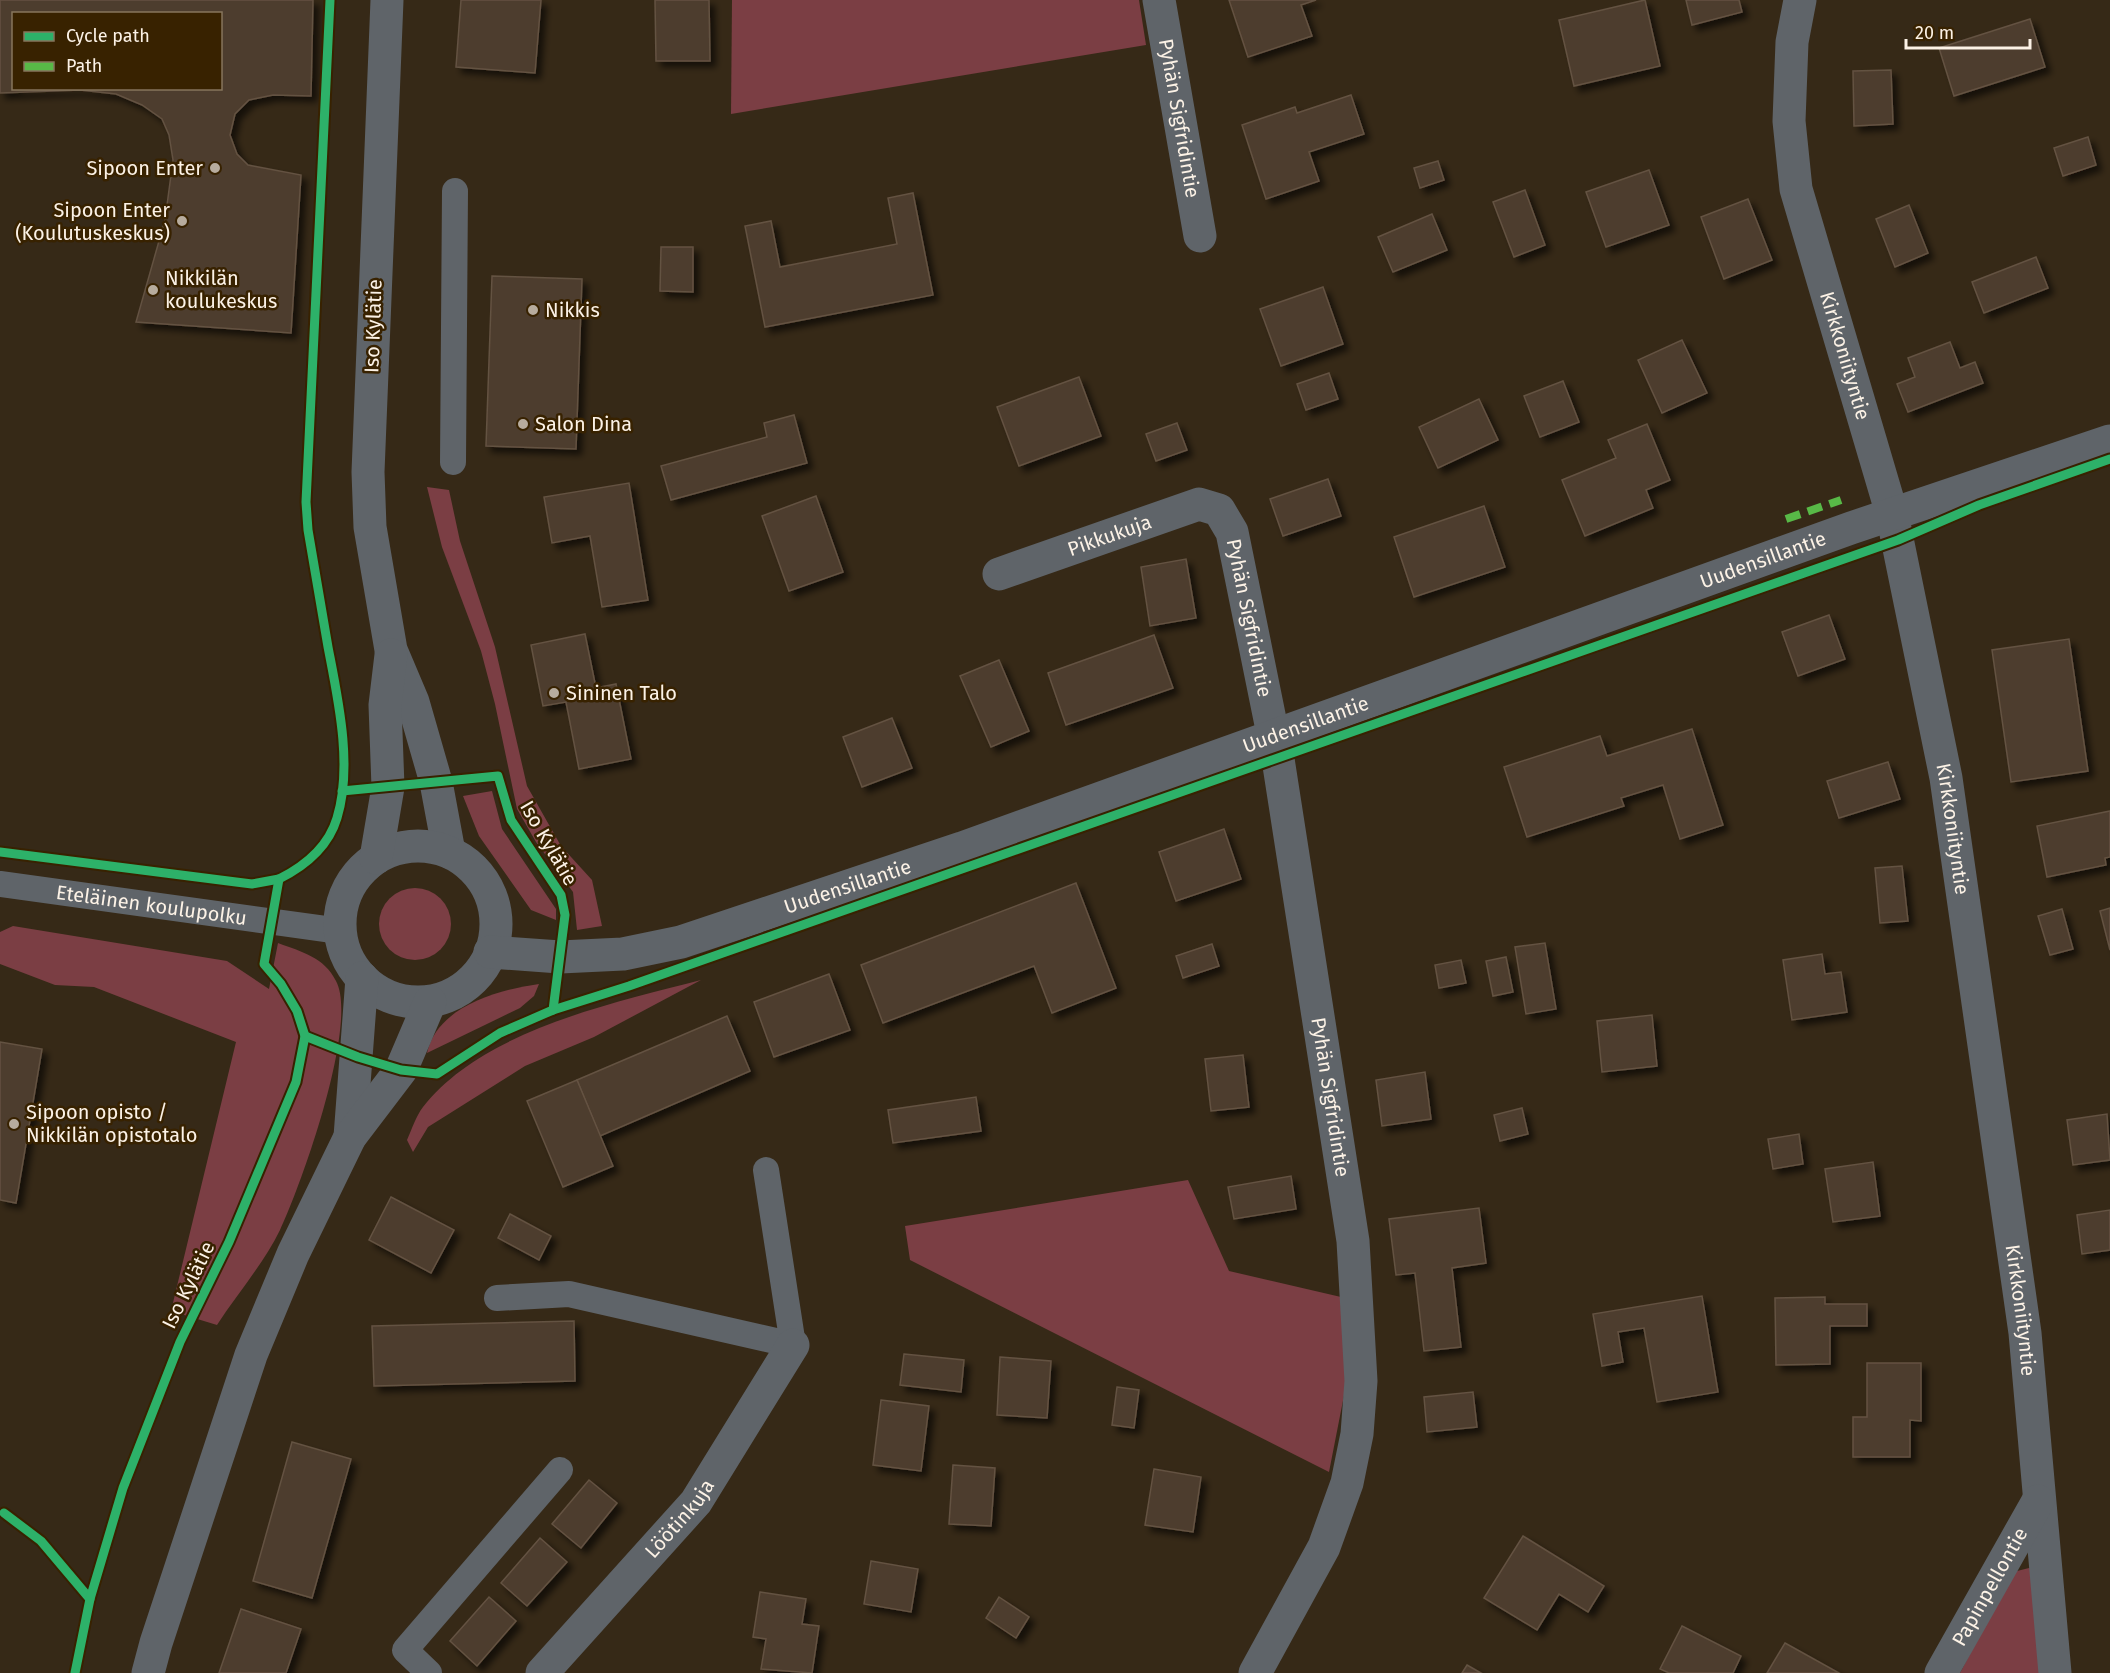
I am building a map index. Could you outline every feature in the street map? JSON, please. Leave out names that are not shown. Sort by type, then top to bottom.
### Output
[{"type":"street","name":"Iso Kylätie","points":[[387,0],[368,471],[370,527],[391,650],[412,702],[433,771],[449,852]]},
{"type":"street","name":"Pyhän Sigfridintie","points":[[1160,0],[1200,236]]},
{"type":"street","name":"Kirkkoniityntie","points":[[1800,0],[1791,42],[1789,121],[1796,189],[1892,514],[1946,778],[2025,1334],[2055,1673]]},
{"type":"street","name":"Uudensillantie","points":[[490,952],[560,957],[612,954],[681,942],[962,848],[1892,514],[2110,441]]},
{"type":"street","name":"Pikkukuja","points":[[999,574],[1199,504],[1220,510]]},
{"type":"street","name":"Pyhän Sigfridintie","points":[[1220,510],[1232,532],[1278,759],[1353,1241],[1361,1381],[1357,1434],[1347,1483],[1324,1547],[1255,1673]]},
{"type":"street","name":"Iso Kylätie","points":[[376,858],[388,787],[385,705],[391,650]]},
{"type":"street","points":[[422,846],[449,852],[471,866],[488,886],[497,923],[490,952],[480,971],[465,985],[430,1002],[405,1002],[389,996],[362,978],[350,962],[340,931],[341,912],[348,891],[360,873],[376,858],[399,849],[422,846]]},
{"type":"street","points":[[350,1137],[362,978]]},
{"type":"street","points":[[148,1673],[251,1355],[293,1254],[350,1137],[401,1070],[430,1002]]},
{"type":"street","name":"Löötinkuja","points":[[542,1673],[696,1502],[793,1344]]},
{"type":"street","name":"Papinpellontie","points":[[1941,1673],[2038,1501]]},
{"type":"lane","points":[[453,462],[455,191]]},
{"type":"lane","name":"Eteläinen koulupolku","points":[[0,884],[340,931]]},
{"type":"lane","points":[[497,1298],[569,1294],[793,1344],[766,1170]]},
{"type":"lane","points":[[429,1673],[405,1650],[560,1470]]},
{"type":"shaded area","points":[[732,0],[1139,0],[1146,45],[731,114]]},
{"type":"shaded area","points":[[427,487],[449,490],[460,541],[495,647],[527,786],[561,846],[592,880],[602,926],[577,930],[573,892],[536,842],[517,809],[495,704],[481,651],[442,547]]},
{"type":"shaded area","points":[[492,791],[502,829],[556,909],[556,920],[531,910],[479,836],[463,796]]},
{"type":"shaded area","points":[[422,888],[441,898],[449,910],[451,924],[449,938],[441,950],[429,958],[408,960],[389,950],[381,938],[379,917],[389,898],[401,890]]},
{"type":"shaded area","points":[[13,926],[227,961],[269,989],[278,943],[319,961],[336,981],[341,1002],[340,1032],[334,1067],[301,1179],[274,1242],[217,1325],[171,1311],[236,1042],[94,987],[55,985],[0,964],[0,932]]},
{"type":"shaded area","points":[[701,980],[594,1037],[525,1066],[428,1127],[413,1152],[407,1140],[423,1107],[448,1081],[479,1058],[513,1039],[589,1010]]},
{"type":"shaded area","points":[[539,984],[534,996],[520,1008],[427,1053],[433,1037],[456,1013],[488,996]]},
{"type":"shaded area","points":[[1188,1180],[1229,1271],[1341,1297],[1348,1375],[1329,1472],[910,1260],[905,1226]]},
{"type":"shaded area","points":[[2033,1567],[2043,1673],[1960,1673],[2013,1572]]},
{"type":"building","name":"Sipoon Enter","points":[[0,0],[313,0],[311,96],[273,95],[249,100],[235,114],[230,135],[237,154],[248,165],[301,175],[291,333],[136,322],[165,220],[173,160],[169,135],[162,119],[142,105],[116,94],[80,90],[0,93]]},
{"type":"building","points":[[461,0],[541,0],[535,73],[456,67]]},
{"type":"building","points":[[655,0],[709,0],[710,61],[656,61]]},
{"type":"building","points":[[1229,0],[1316,0],[1301,5],[1312,36],[1248,57]]},
{"type":"building","points":[[1645,0],[1660,66],[1574,86],[1559,20]]},
{"type":"building","points":[[1686,0],[1739,0],[1742,12],[1692,25]]},
{"type":"building","points":[[2030,19],[2045,67],[1954,96],[1939,48]]},
{"type":"building","points":[[1891,70],[1893,124],[1854,126],[1853,71]]},
{"type":"building","points":[[1351,95],[1364,134],[1309,152],[1319,181],[1266,199],[1242,125],[1295,107],[1297,113]]},
{"type":"building","points":[[2088,137],[2096,165],[2063,176],[2054,148]]},
{"type":"building","points":[[1438,161],[1444,180],[1420,188],[1414,168]]},
{"type":"building","points":[[1649,170],[1669,225],[1606,247],[1586,192]]},
{"type":"building","points":[[1525,190],[1545,245],[1514,257],[1493,202]]},
{"type":"building","points":[[913,193],[933,295],[765,327],[745,226],[771,221],[780,267],[897,244],[888,198]]},
{"type":"building","points":[[1748,199],[1772,260],[1724,279],[1701,217]]},
{"type":"building","points":[[1909,205],[1928,253],[1895,267],[1876,219]]},
{"type":"building","points":[[1432,214],[1447,250],[1393,272],[1378,237]]},
{"type":"building","points":[[661,247],[693,247],[693,292],[660,291]]},
{"type":"building","points":[[2036,257],[2048,288],[1984,313],[1972,282]]},
{"type":"building","points":[[492,276],[582,279],[576,449],[486,446]]},
{"type":"building","points":[[1323,287],[1343,344],[1281,366],[1260,309]]},
{"type":"building","points":[[1682,340],[1707,393],[1662,413],[1638,360]]},
{"type":"building","points":[[1950,342],[1960,368],[1975,362],[1983,383],[1908,412],[1897,384],[1915,377],[1908,358]]},
{"type":"building","points":[[1329,373],[1338,399],[1306,410],[1297,384]]},
{"type":"building","points":[[1079,377],[1101,436],[1019,466],[997,407]]},
{"type":"building","points":[[1563,381],[1579,422],[1540,437],[1524,396]]},
{"type":"building","points":[[1479,399],[1498,440],[1438,468],[1419,427]]},
{"type":"building","points":[[794,415],[807,463],[671,500],[661,466],[767,437],[764,423]]},
{"type":"building","points":[[1177,423],[1187,450],[1156,461],[1146,434]]},
{"type":"building","points":[[1647,424],[1670,480],[1646,490],[1653,508],[1585,536],[1562,480],[1616,458],[1608,440]]},
{"type":"building","points":[[1328,479],[1341,516],[1283,536],[1270,499]]},
{"type":"building","points":[[629,483],[648,600],[602,607],[590,536],[552,543],[544,497]]},
{"type":"building","points":[[816,496],[843,572],[789,591],[762,516]]},
{"type":"building","points":[[1484,506],[1505,567],[1414,597],[1394,537]]},
{"type":"building","points":[[1186,559],[1196,618],[1150,626],[1141,567]]},
{"type":"building","points":[[1829,615],[1845,659],[1798,676],[1782,632]]},
{"type":"building","points":[[585,634],[596,688],[616,684],[631,759],[579,769],[566,702],[543,706],[531,645]]},
{"type":"building","points":[[1154,635],[1173,688],[1066,725],[1048,673]]},
{"type":"building","points":[[2069,639],[2088,771],[2011,782],[1992,650]]},
{"type":"building","points":[[999,660],[1029,731],[991,747],[960,676]]},
{"type":"building","points":[[892,718],[912,768],[862,787],[843,737]]},
{"type":"building","points":[[1692,729],[1723,825],[1680,839],[1663,785],[1621,798],[1624,806],[1527,837],[1504,767],[1600,736],[1607,756]]},
{"type":"building","points":[[1888,762],[1900,799],[1839,818],[1827,781]]},
{"type":"building","points":[[2110,811],[2110,857],[2105,858],[2106,865],[2047,877],[2037,826]]},
{"type":"building","points":[[1224,829],[1241,879],[1176,901],[1159,852]]},
{"type":"building","points":[[1902,866],[1908,921],[1880,923],[1875,868]]},
{"type":"building","points":[[1076,883],[1116,988],[1052,1013],[1034,966],[883,1023],[861,965]]},
{"type":"building","points":[[2110,908],[2110,950],[2100,911]]},
{"type":"building","points":[[2062,909],[2073,949],[2050,955],[2038,916]]},
{"type":"building","points":[[1545,943],[1556,1009],[1526,1014],[1515,947]]},
{"type":"building","points":[[1212,944],[1219,966],[1183,978],[1176,956]]},
{"type":"building","points":[[1822,954],[1825,974],[1841,972],[1847,1012],[1792,1020],[1783,960]]},
{"type":"building","points":[[1506,957],[1513,992],[1493,996],[1486,961]]},
{"type":"building","points":[[1461,960],[1466,983],[1439,988],[1435,965]]},
{"type":"building","points":[[829,974],[850,1030],[774,1057],[754,1002]]},
{"type":"building","points":[[1652,1015],[1657,1066],[1602,1072],[1597,1021]]},
{"type":"building","points":[[727,1016],[750,1071],[600,1136],[577,1080]]},
{"type":"building","name":"Sipoon opisto / Nikkilän opistotalo","points":[[0,1042],[42,1049],[16,1203],[0,1200]]},
{"type":"building","points":[[1243,1055],[1249,1107],[1211,1111],[1205,1059]]},
{"type":"building","points":[[1425,1072],[1431,1119],[1382,1126],[1376,1080]]},
{"type":"building","points":[[577,1080],[613,1166],[563,1187],[527,1101]]},
{"type":"building","points":[[976,1097],[981,1131],[893,1143],[888,1110]]},
{"type":"building","points":[[1522,1108],[1528,1134],[1500,1141],[1494,1115]]},
{"type":"building","points":[[2107,1114],[2110,1160],[2073,1165],[2067,1120]]},
{"type":"building","points":[[1799,1134],[1803,1164],[1773,1169],[1768,1139]]},
{"type":"building","points":[[1873,1162],[1880,1216],[1833,1222],[1825,1169]]},
{"type":"building","points":[[1291,1176],[1296,1209],[1234,1219],[1228,1187]]},
{"type":"building","points":[[391,1197],[454,1230],[431,1273],[369,1240]]},
{"type":"building","points":[[1479,1208],[1486,1263],[1452,1268],[1461,1347],[1424,1351],[1415,1273],[1396,1275],[1389,1219]]},
{"type":"building","points":[[2110,1210],[2110,1250],[2082,1254],[2077,1215]]},
{"type":"building","points":[[510,1214],[551,1236],[539,1260],[498,1238]]},
{"type":"building","points":[[1702,1296],[1718,1392],[1657,1402],[1644,1328],[1618,1332],[1623,1362],[1602,1366],[1593,1314]]},
{"type":"building","points":[[1825,1297],[1825,1304],[1867,1304],[1867,1326],[1830,1326],[1830,1364],[1776,1365],[1775,1298]]},
{"type":"building","points":[[574,1321],[575,1381],[374,1386],[372,1326]]},
{"type":"building","points":[[904,1354],[964,1360],[961,1392],[900,1385]]},
{"type":"building","points":[[1000,1357],[1051,1361],[1047,1418],[997,1415]]},
{"type":"building","points":[[1867,1363],[1921,1363],[1921,1421],[1910,1420],[1910,1457],[1853,1457],[1853,1417],[1867,1417]]},
{"type":"building","points":[[1117,1387],[1139,1390],[1134,1428],[1112,1425]]},
{"type":"building","points":[[1473,1392],[1477,1427],[1427,1432],[1424,1397]]},
{"type":"building","points":[[881,1400],[929,1406],[921,1471],[873,1465]]},
{"type":"building","points":[[292,1442],[351,1459],[312,1598],[253,1581]]},
{"type":"building","points":[[953,1465],[995,1468],[991,1526],[949,1524]]},
{"type":"building","points":[[1154,1469],[1201,1477],[1193,1532],[1145,1525]]},
{"type":"building","points":[[589,1480],[617,1503],[581,1548],[552,1524]]},
{"type":"building","points":[[1523,1536],[1604,1586],[1588,1612],[1559,1594],[1537,1630],[1484,1598]]},
{"type":"building","points":[[540,1538],[567,1562],[527,1606],[501,1583]]},
{"type":"building","points":[[871,1561],[918,1569],[911,1612],[864,1604]]},
{"type":"building","points":[[760,1592],[806,1599],[802,1624],[819,1626],[812,1673],[761,1669],[766,1639],[753,1637]]},
{"type":"building","points":[[489,1597],[516,1621],[477,1666],[450,1641]]},
{"type":"building","points":[[999,1597],[1029,1617],[1016,1638],[986,1618]]},
{"type":"building","points":[[241,1609],[301,1629],[286,1673],[219,1673]]},
{"type":"building","points":[[1682,1626],[1741,1656],[1733,1673],[1669,1673],[1660,1669]]},
{"type":"building","points":[[1785,1643],[1839,1673],[1767,1673]]},
{"type":"building","points":[[1467,1665],[1481,1673],[1462,1673]]},
{"type":"marked path","points":[[1786,519],[1841,500]]},
{"type":"cycle path","points":[[75,1673],[90,1599],[123,1488],[180,1342],[229,1242],[296,1082],[305,1036],[297,1011],[281,984],[264,964],[279,879],[298,868],[322,847],[333,829],[342,798],[344,777],[342,732],[308,530],[306,502],[330,0]]},
{"type":"cycle path","points":[[553,1010],[629,986],[1898,540],[1979,505],[2110,459]]},
{"type":"cycle path","points":[[305,1036],[358,1057],[401,1070],[437,1074],[500,1033],[553,1010],[565,915],[561,895],[511,820],[498,776],[342,791]]},
{"type":"cycle path","points":[[0,852],[252,884],[279,879]]},
{"type":"cycle path","points":[[4,1513],[41,1541],[90,1599]]},
{"type":"place","name":"Sipoon Enter","points":[[215,168]]},
{"type":"place","name":"Sipoon Enter (Koulutuskeskus)","points":[[182,221]]},
{"type":"place","name":"Nikkilän koulukeskus","points":[[153,290]]},
{"type":"place","name":"Nikkis","points":[[533,310]]},
{"type":"place","name":"Salon Dina","points":[[523,424]]},
{"type":"place","name":"Sininen Talo","points":[[554,693]]},
{"type":"place","name":"Sipoon opisto / Nikkilän opistotalo","points":[[14,1124]]}]
